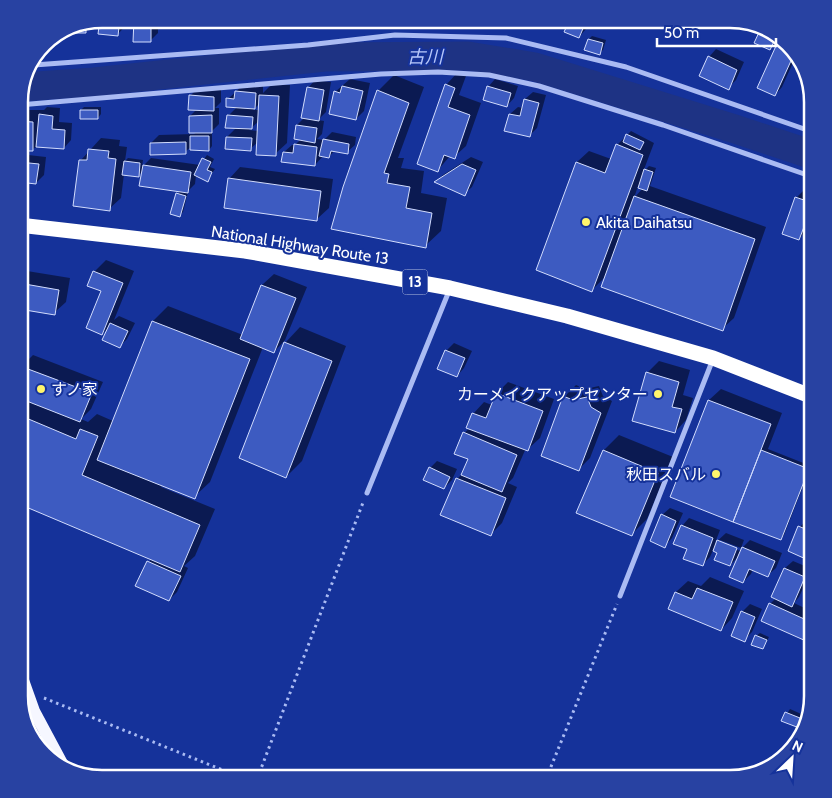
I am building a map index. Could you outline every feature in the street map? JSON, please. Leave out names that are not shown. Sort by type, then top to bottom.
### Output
[{"type":"highway","name":"National Highway Route 13","points":[[28,226],[245,251],[450,288],[567,316],[713,358],[804,394]]},
{"type":"main road","points":[[28,697],[58,756]]},
{"type":"street","points":[[38,65],[308,45],[395,35],[506,38],[626,67],[804,129]]},
{"type":"street","points":[[28,104],[381,74],[438,72],[489,75],[539,86],[601,105],[804,174]]},
{"type":"street","points":[[367,493],[450,288]]},
{"type":"street","points":[[620,596],[713,358]]},
{"type":"path","points":[[260,771],[367,493]]},
{"type":"path","points":[[549,771],[620,596]]},
{"type":"path","points":[[28,691],[225,771]]},
{"type":"building","points":[[99,28],[119,28],[118,36],[98,34]]},
{"type":"building","points":[[134,28],[151,28],[151,42],[133,42]]},
{"type":"building","points":[[566,28],[583,28],[579,38],[564,32]]},
{"type":"building","points":[[86,29],[86,33],[74,33]]},
{"type":"building","points":[[759,33],[774,42],[770,50],[754,43]]},
{"type":"building","points":[[588,39],[603,43],[600,55],[584,50]]},
{"type":"building","points":[[777,44],[783,49],[791,60],[775,96],[757,88]]},
{"type":"building","points":[[708,56],[737,70],[729,90],[699,76]]},
{"type":"building","points":[[445,84],[455,88],[448,107],[470,115],[455,159],[444,155],[438,172],[417,164]]},
{"type":"building","points":[[342,86],[363,91],[356,120],[329,114],[334,91],[340,93]]},
{"type":"building","points":[[487,86],[511,93],[507,107],[483,100]]},
{"type":"building","points":[[307,87],[324,90],[319,121],[301,118]]},
{"type":"building","points":[[377,90],[409,103],[384,173],[389,174],[387,183],[410,187],[406,208],[432,213],[426,248],[331,229],[343,187]]},
{"type":"building","points":[[235,91],[256,93],[255,109],[226,107],[226,98],[234,99]]},
{"type":"building","points":[[189,95],[214,97],[214,111],[188,110]]},
{"type":"building","points":[[259,95],[279,96],[276,156],[256,155]]},
{"type":"building","points":[[524,99],[539,103],[530,137],[504,131],[509,114],[520,116]]},
{"type":"building","points":[[80,110],[98,110],[98,119],[80,119]]},
{"type":"building","points":[[39,114],[53,116],[52,129],[65,130],[64,149],[36,147]]},
{"type":"building","points":[[212,115],[212,133],[189,133],[189,116]]},
{"type":"building","points":[[227,115],[253,117],[252,129],[225,128]]},
{"type":"building","points":[[28,122],[33,122],[33,151],[28,151]]},
{"type":"building","points":[[296,125],[317,128],[315,143],[294,139]]},
{"type":"building","points":[[626,134],[644,142],[640,150],[623,142]]},
{"type":"building","points":[[190,136],[209,136],[209,151],[190,150]]},
{"type":"building","points":[[226,137],[252,138],[251,151],[225,149]]},
{"type":"building","points":[[323,139],[349,144],[348,154],[331,151],[329,158],[319,156]]},
{"type":"building","points":[[186,142],[186,154],[150,155],[150,143]]},
{"type":"building","points":[[294,144],[317,147],[315,166],[281,162],[283,152],[293,153]]},
{"type":"building","name":"Akita Daihatsu","points":[[616,144],[643,155],[592,292],[536,270],[576,162],[605,173]]},
{"type":"building","points":[[88,149],[109,151],[108,158],[116,159],[110,211],[73,206],[79,160],[87,160]]},
{"type":"building","points":[[202,158],[211,162],[207,170],[212,172],[208,182],[194,175]]},
{"type":"building","points":[[124,161],[140,163],[139,177],[122,175]]},
{"type":"building","points":[[28,163],[39,164],[36,184],[28,183]]},
{"type":"building","points":[[462,164],[476,170],[465,196],[434,182]]},
{"type":"building","points":[[143,165],[191,172],[188,193],[139,186]]},
{"type":"building","points":[[644,169],[653,172],[647,191],[638,188]]},
{"type":"building","points":[[228,178],[321,191],[317,221],[224,208]]},
{"type":"building","points":[[176,193],[186,196],[180,217],[170,214]]},
{"type":"building","points":[[634,196],[755,239],[723,331],[601,287]]},
{"type":"building","points":[[795,197],[804,200],[804,226],[799,240],[782,234]]},
{"type":"building","points":[[93,271],[123,283],[102,335],[86,328],[101,291],[87,286]]},
{"type":"building","points":[[28,285],[59,290],[55,315],[28,310]]},
{"type":"building","points":[[261,285],[296,298],[274,353],[240,339]]},
{"type":"building","points":[[152,321],[250,359],[195,499],[97,460]]},
{"type":"building","points":[[110,323],[128,331],[120,348],[102,340]]},
{"type":"building","points":[[284,342],[332,361],[286,478],[239,458]]},
{"type":"building","points":[[445,350],[465,358],[457,377],[437,369]]},
{"type":"building","points":[[28,369],[92,393],[80,422],[28,402]]},
{"type":"building","name":"カーメイクアップセンター","points":[[646,372],[679,382],[672,407],[682,409],[675,433],[632,421]]},
{"type":"building","points":[[496,393],[543,411],[528,451],[466,428],[472,413],[486,418]]},
{"type":"building","points":[[563,396],[573,400],[587,397],[591,407],[601,413],[579,471],[541,456]]},
{"type":"building","name":"秋田スバル","points":[[708,400],[771,424],[733,522],[670,497]]},
{"type":"building","points":[[28,419],[76,439],[80,429],[98,436],[82,475],[200,525],[180,572],[28,508]]},
{"type":"building","points":[[463,432],[517,455],[502,492],[461,475],[468,459],[454,454]]},
{"type":"building","points":[[603,450],[658,473],[632,536],[576,513]]},
{"type":"building","points":[[761,450],[805,467],[805,480],[781,540],[733,522]]},
{"type":"building","points":[[429,467],[450,477],[444,489],[423,480]]},
{"type":"building","points":[[456,478],[506,498],[491,536],[440,515]]},
{"type":"building","points":[[661,514],[676,521],[665,548],[650,541]]},
{"type":"building","points":[[681,525],[713,538],[703,566],[683,559],[687,549],[673,544]]},
{"type":"building","points":[[798,526],[805,529],[805,559],[788,551]]},
{"type":"building","points":[[717,540],[737,548],[730,566],[714,560],[717,553],[713,551]]},
{"type":"building","points":[[742,547],[775,561],[768,577],[749,569],[743,583],[729,577]]},
{"type":"building","points":[[147,561],[181,576],[169,601],[135,586]]},
{"type":"building","points":[[784,568],[805,577],[792,607],[771,597]]},
{"type":"building","points":[[697,588],[733,602],[721,631],[668,609],[675,592],[692,599]]},
{"type":"building","points":[[769,603],[805,619],[805,641],[761,621]]},
{"type":"building","points":[[741,611],[755,617],[745,642],[731,636]]},
{"type":"building","points":[[755,635],[767,640],[763,649],[751,645]]},
{"type":"building","points":[[785,712],[801,718],[798,727],[781,721]]},
{"type":"waterway","name":"古川","points":[[29,87],[94,82],[325,57],[468,56],[535,67],[804,152]]},
{"type":"place","name":"Akita Daihatsu","points":[[586,222]]},
{"type":"place","name":"すノ家","points":[[41,389]]},
{"type":"place","name":"カーメイクアップセンター","points":[[658,394]]},
{"type":"place","name":"秋田スバル","points":[[716,474]]}]
